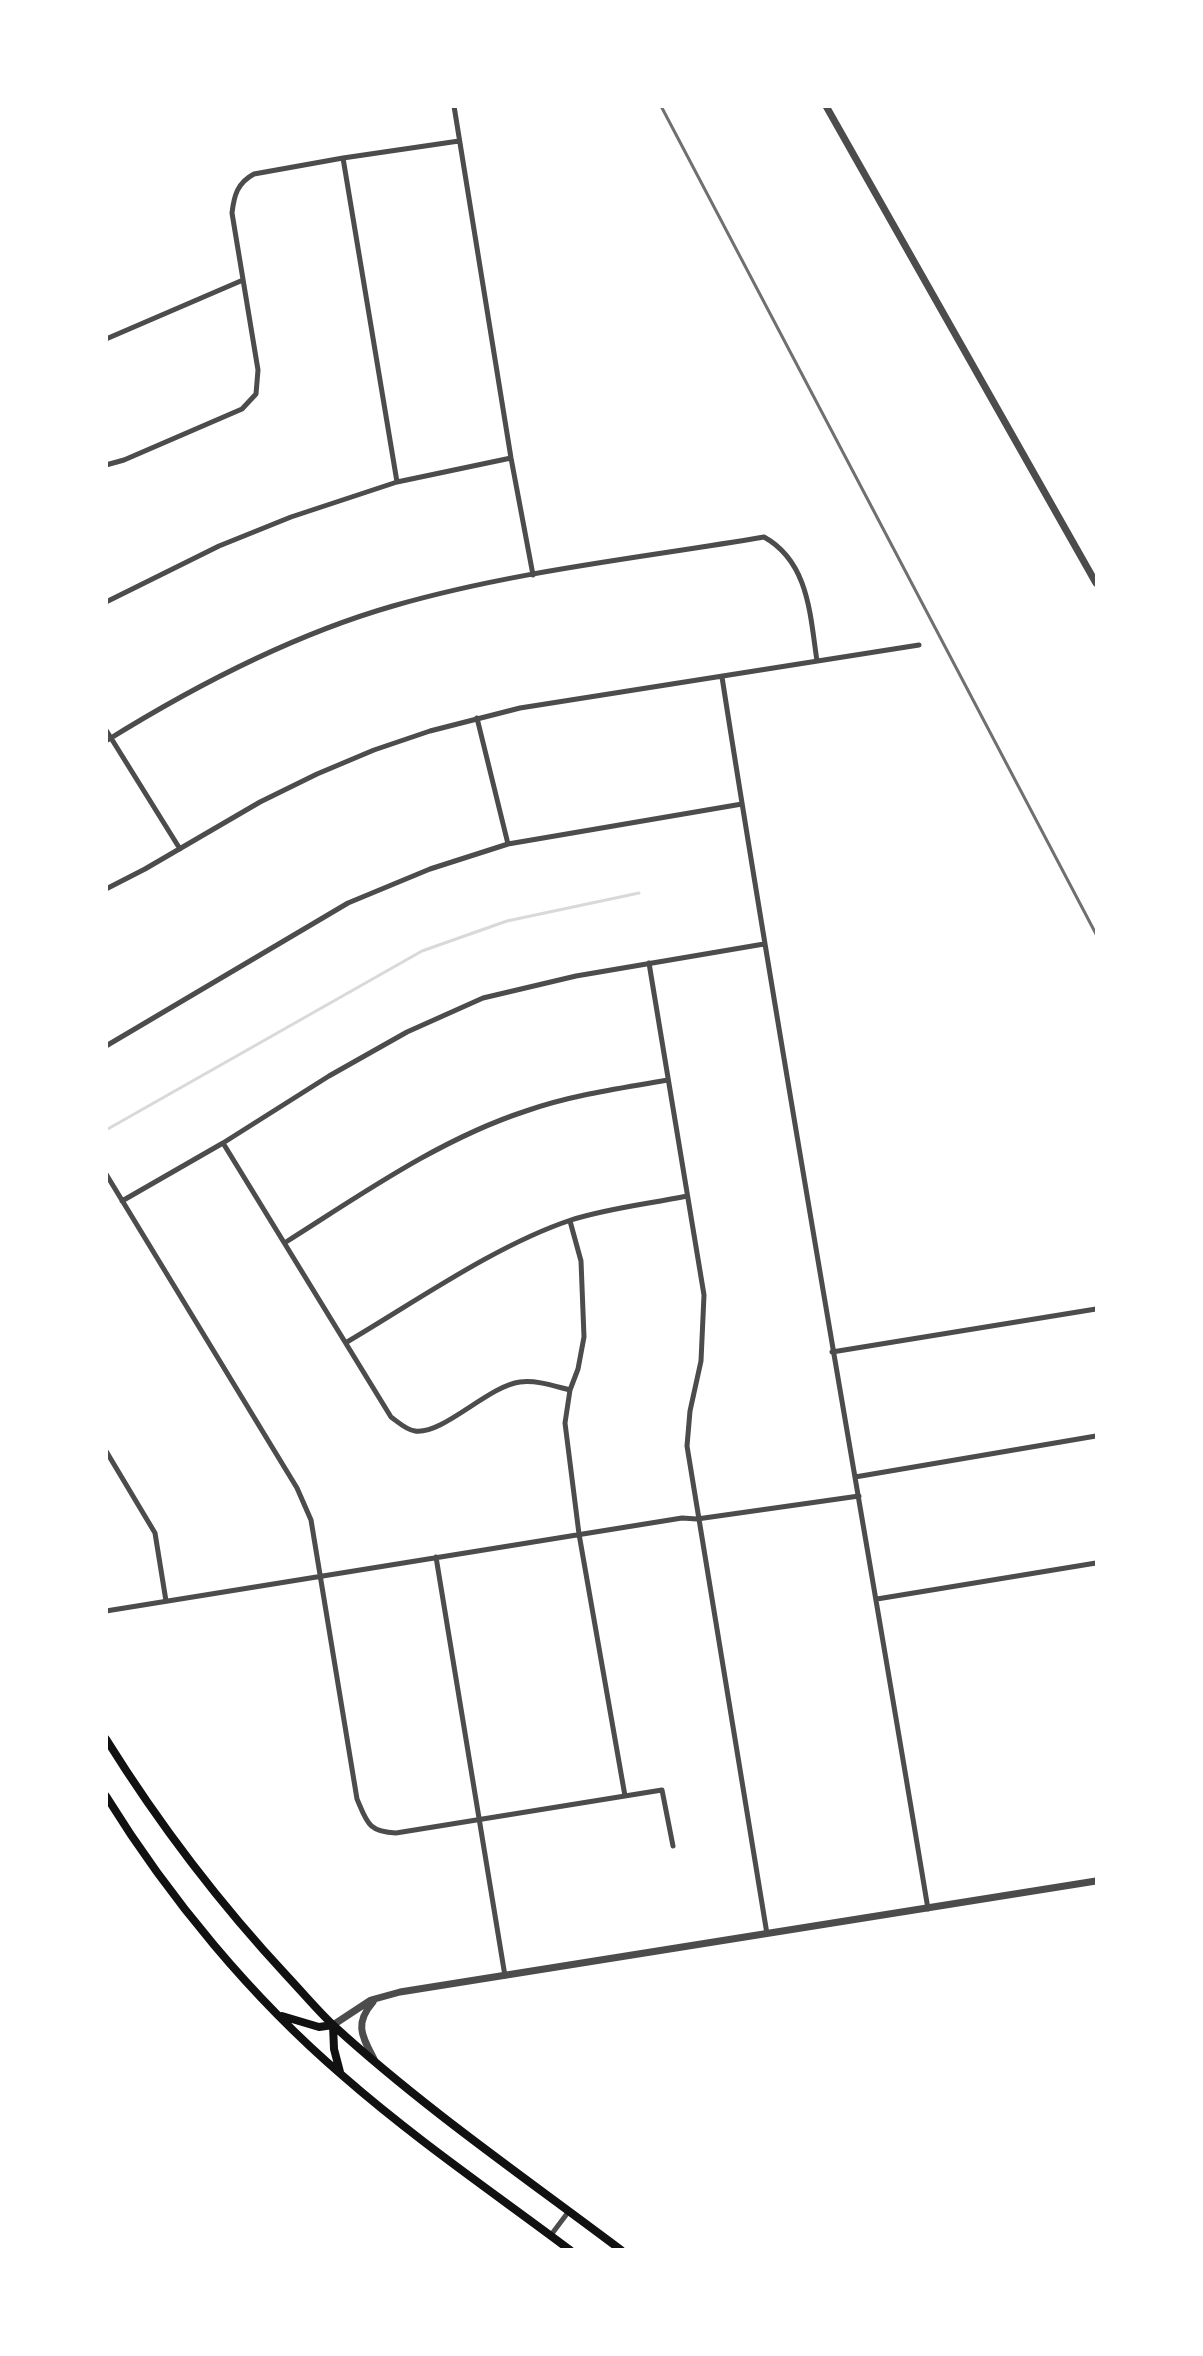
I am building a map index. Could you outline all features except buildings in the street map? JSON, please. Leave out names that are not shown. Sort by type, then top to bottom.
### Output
[{"type":"main road","points":[[106,1738],[146,1800],[192,1864],[254,1941],[333,2025],[437,2112],[621,2250]]},
{"type":"main road","points":[[106,1796],[157,1872],[195,1921],[279,2015],[342,2076],[570,2250]]},
{"type":"main road","points":[[279,2015],[319,2027],[333,2025]]},
{"type":"main road","points":[[333,2025],[334,2049],[342,2076]]},
{"type":"street","points":[[454,106],[511,458],[533,575]]},
{"type":"street","points":[[826,106],[1096,583]]},
{"type":"street","points":[[106,465],[124,460],[242,409],[256,394],[258,370],[232,213],[233,200],[238,186],[254,174],[459,141]]},
{"type":"street","points":[[343,158],[397,482]]},
{"type":"street","points":[[106,339],[243,280]]},
{"type":"street","points":[[106,602],[219,546],[291,517],[397,482],[511,458]]},
{"type":"street","points":[[109,740],[223,675],[284,646],[336,626],[420,599],[533,575],[764,537],[785,552],[797,570],[805,589],[817,661]]},
{"type":"street","points":[[106,889],[260,802],[317,774],[374,750],[477,718],[520,708],[919,645]]},
{"type":"street","points":[[722,677],[832,1352],[877,1599],[928,1908]]},
{"type":"street","points":[[477,718],[508,844]]},
{"type":"street","points":[[106,730],[109,740],[180,849]]},
{"type":"street","points":[[106,1046],[348,903],[430,869],[508,844],[742,804]]},
{"type":"street","points":[[122,1201],[223,1143],[329,1076],[388,1043],[483,998],[576,976],[764,944]]},
{"type":"street","points":[[649,963],[704,1295],[701,1361],[690,1411],[687,1446],[767,1934]]},
{"type":"street","points":[[286,1242],[400,1172],[469,1133],[525,1111],[586,1094],[668,1080]]},
{"type":"street","points":[[223,1143],[286,1242],[391,1417],[404,1427],[416,1431],[431,1429],[500,1388],[520,1382],[548,1384],[570,1390]]},
{"type":"street","points":[[106,1174],[297,1488],[311,1520],[357,1798],[368,1824],[380,1833],[396,1833],[662,1790],[673,1846]]},
{"type":"street","points":[[347,1342],[516,1244],[570,1221],[620,1207],[687,1196]]},
{"type":"street","points":[[570,1221],[581,1261],[584,1338],[578,1369],[570,1390],[565,1423],[579,1534],[625,1796]]},
{"type":"street","points":[[832,1352],[1096,1309]]},
{"type":"street","points":[[855,1477],[1096,1436]]},
{"type":"street","points":[[106,1451],[155,1533],[166,1601]]},
{"type":"street","points":[[106,1611],[682,1518],[698,1519],[859,1496]]},
{"type":"street","points":[[436,1557],[505,1976]]},
{"type":"street","points":[[877,1599],[1096,1563]]},
{"type":"street","points":[[333,2025],[376,1999],[400,1992],[1096,1881]]},
{"type":"street","points":[[375,2061],[363,2036],[361,2026],[364,2015],[376,1999]]},
{"type":"street","points":[[551,2235],[569,2211]]},
{"type":"waterway","points":[[106,1130],[422,951],[507,921],[639,893]]},
{"type":"railway","points":[[661,106],[1096,934]]}]
